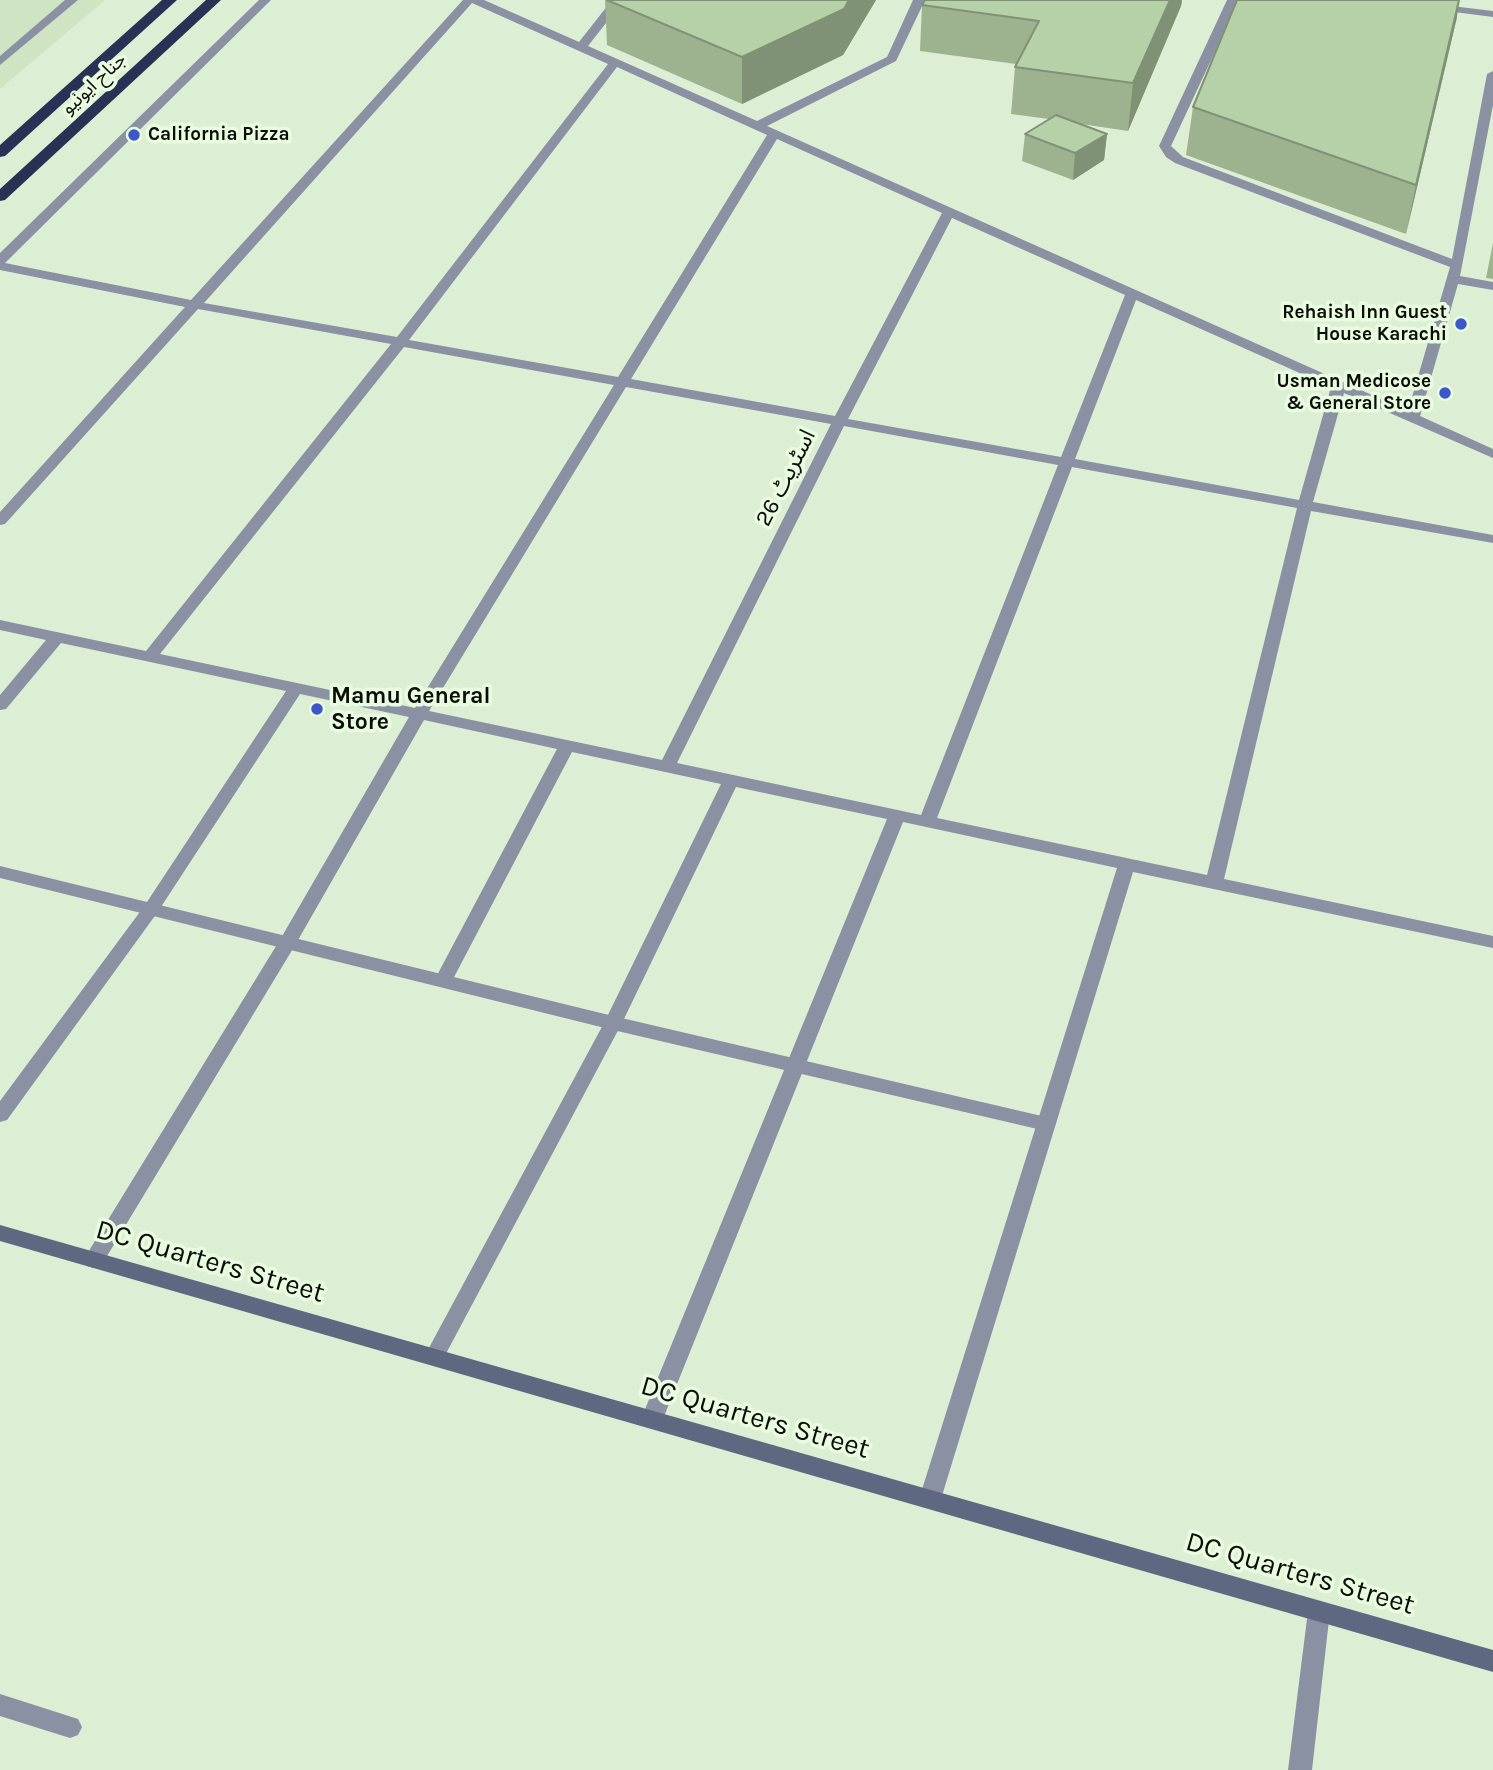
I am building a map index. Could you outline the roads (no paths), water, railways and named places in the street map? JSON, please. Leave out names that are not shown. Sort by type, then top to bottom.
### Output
[{"type":"highway","name":"جناح ایونیو","points":[[0,153],[170,0]]},
{"type":"highway","name":"جناح ایونیو","points":[[0,197],[214,0]]},
{"type":"street","points":[[0,62],[72,0]]},
{"type":"street","points":[[0,260],[265,0]]},
{"type":"street","points":[[0,521],[472,0],[1493,454]]},
{"type":"street","points":[[581,47],[618,0]]},
{"type":"street","points":[[757,126],[892,59],[919,0]]},
{"type":"street","points":[[1233,0],[1166,146],[1170,154],[1178,160],[1493,286]]},
{"type":"street","points":[[1424,5],[1493,14]]},
{"type":"street","points":[[150,656],[401,341],[615,62]]},
{"type":"street","points":[[1413,418],[1455,272],[1493,74]]},
{"type":"street","points":[[94,1260],[288,942],[419,714],[774,134]]},
{"type":"street","name":"اسٹریٹ 26","points":[[667,766],[840,421],[949,212]]},
{"type":"street","points":[[0,266],[195,304],[1493,539]]},
{"type":"street","points":[[927,821],[1132,293]]},
{"type":"street","points":[[1214,883],[1305,505],[1339,385]]},
{"type":"street","points":[[0,625],[1493,942]]},
{"type":"street","points":[[0,705],[57,637]]},
{"type":"street","points":[[0,1115],[151,909],[296,688]]},
{"type":"street","points":[[443,981],[567,745]]},
{"type":"street","points":[[434,1357],[613,1023],[732,780]]},
{"type":"street","points":[[652,1419],[793,1065],[897,815]]},
{"type":"street","points":[[930,1499],[1127,864]]},
{"type":"street","points":[[0,872],[613,1023],[1046,1124]]},
{"type":"street","name":"DC Quarters Street","points":[[0,1233],[1493,1661]]},
{"type":"street","points":[[1300,1770],[1319,1611]]},
{"type":"street","points":[[0,1704],[70,1727]]},
{"type":"place","name":"California Pizza","points":[[134,135]]},
{"type":"place","name":"Rehaish Inn Guest House Karachi","points":[[1461,324]]},
{"type":"place","name":"Usman Medicose & General Store","points":[[1445,393]]},
{"type":"place","name":"Mamu General Store","points":[[317,709]]}]
